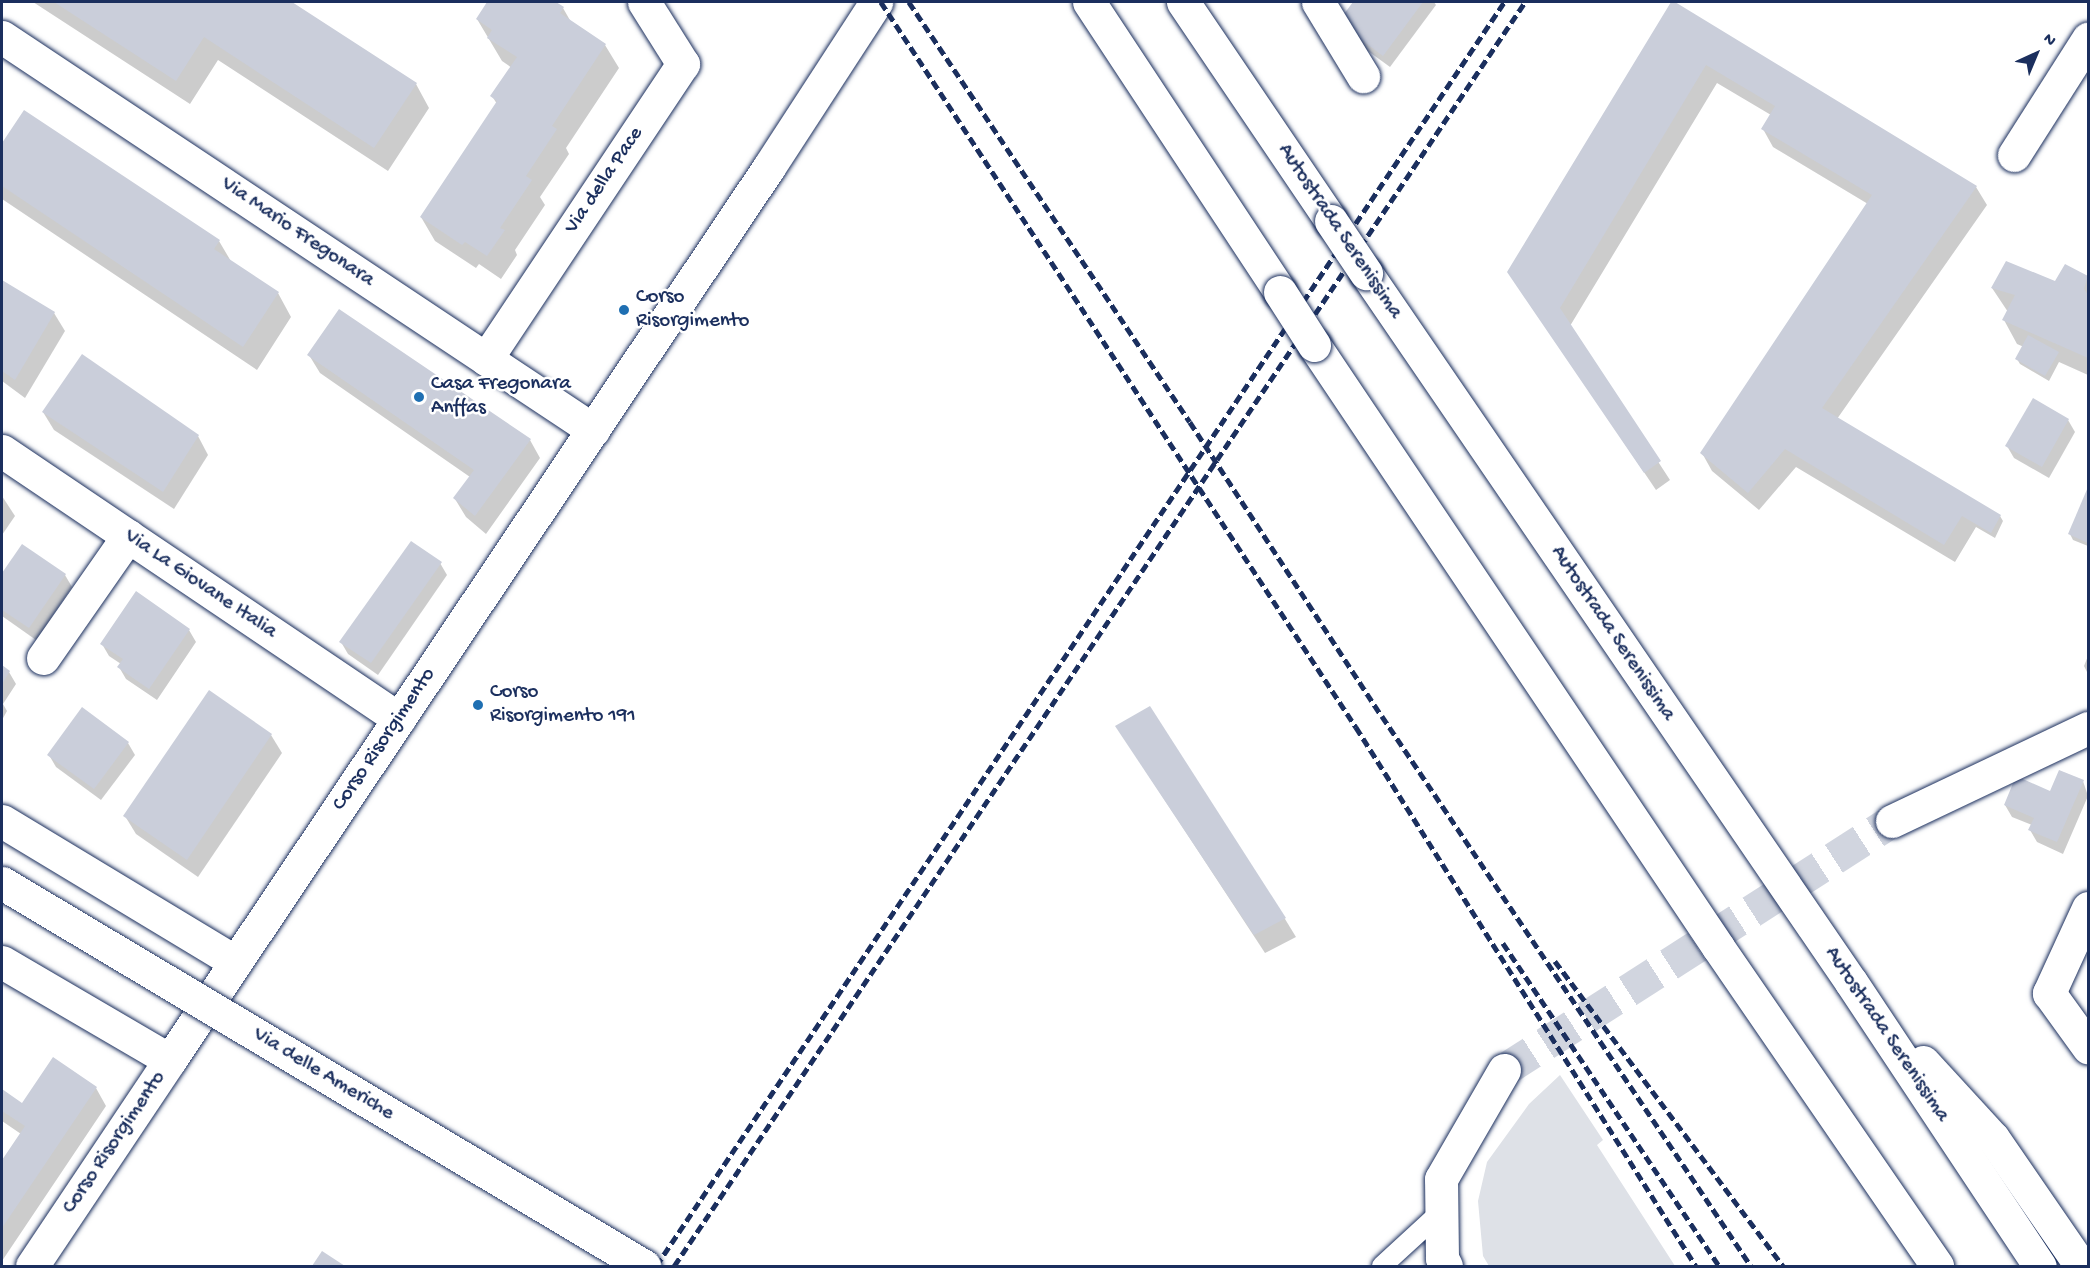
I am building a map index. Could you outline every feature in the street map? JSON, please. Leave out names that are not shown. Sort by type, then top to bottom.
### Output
[{"type":"main road","name":"Via della Pace","points":[[486,359],[683,64],[644,2]]},
{"type":"main road","name":"Corso Risorgimento","points":[[32,1266],[769,167],[876,2]]},
{"type":"main road","points":[[1089,2],[1314,345],[1718,947],[1937,1266]]},
{"type":"main road","name":"Autostrada Serenissima","points":[[1183,2],[1851,982],[2040,1266]]},
{"type":"main road","points":[[1325,5],[1363,76]]},
{"type":"main road","name":"Via Mario Fregonara","points":[[2,37],[593,430]]},
{"type":"main road","points":[[2014,155],[2088,39]]},
{"type":"main road","name":"Via La Giovane Italia","points":[[2,451],[399,719]]},
{"type":"main road","points":[[43,658],[128,536]]},
{"type":"main road","points":[[1892,821],[2088,728]]},
{"type":"main road","points":[[2,821],[236,962]]},
{"type":"main road","name":"Via delle Americhe","points":[[2,883],[644,1266]]},
{"type":"main road","points":[[2088,908],[2049,993],[2088,1047]]},
{"type":"main road","points":[[2,962],[170,1060]]},
{"type":"main road","points":[[1851,982],[1993,1138],[2081,1266]]},
{"type":"main road","points":[[1446,1266],[1442,1258],[1441,1179],[1504,1070]]},
{"type":"lane","points":[[1382,1266],[1441,1212]]},
{"type":"shaded area","points":[[1560,1075],[1603,1140],[1597,1145],[1675,1266],[1489,1266],[1483,1256],[1478,1201],[1487,1162],[1529,1104]]},
{"type":"building","points":[[54,2],[292,2],[417,83],[374,148],[204,37],[176,81]]},
{"type":"building","points":[[487,2],[556,2],[564,7],[560,13],[606,44],[552,126],[557,129],[526,176],[532,180],[500,228],[505,230],[487,256],[465,242],[462,245],[420,217],[497,101],[490,96],[517,57],[487,38],[492,30],[476,19]]},
{"type":"building","points":[[1353,2],[1423,2],[1383,56],[1338,22]]},
{"type":"building","points":[[1671,2],[1675,2],[1977,186],[1822,408],[2001,515],[1991,533],[1962,516],[1944,545],[1785,449],[1748,493],[1700,453],[1872,195],[1761,129],[1775,106],[1706,65],[1560,308],[1661,461],[1644,473],[1507,272]]},
{"type":"building","points":[[24,110],[220,240],[214,249],[279,292],[243,347],[2,186],[2,143]]},
{"type":"building","points":[[2006,261],[2055,281],[2065,264],[2088,276],[2084,289],[2088,295],[2088,358],[2002,320],[2015,295],[1991,288]]},
{"type":"building","points":[[2,280],[55,312],[15,380],[2,371]]},
{"type":"building","name":"Casa Fregonara Anffas","points":[[339,309],[531,439],[475,516],[453,498],[474,470],[307,355]]},
{"type":"building","points":[[2028,335],[2059,352],[2045,376],[2015,359]]},
{"type":"building","points":[[82,354],[199,435],[163,492],[42,412]]},
{"type":"building","points":[[2033,398],[2069,419],[2042,467],[2005,446]]},
{"type":"building","points":[[2088,487],[2088,543],[2068,534]]},
{"type":"building","points":[[411,541],[442,562],[371,663],[339,642]]},
{"type":"building","points":[[22,544],[66,574],[29,628],[2,610],[2,573]]},
{"type":"building","points":[[136,591],[190,629],[149,689],[117,667],[123,659],[100,644]]},
{"type":"building","points":[[2,665],[10,671],[2,684]]},
{"type":"building","points":[[209,690],[272,734],[187,860],[123,816]]},
{"type":"building","points":[[1150,706],[1286,918],[1254,935],[1115,726]]},
{"type":"building","points":[[82,707],[129,742],[94,789],[47,755]]},
{"type":"building","points":[[2059,770],[2084,780],[2057,842],[2028,830],[2034,818],[2004,805],[2016,776],[2050,791]]},
{"type":"building","points":[[53,1057],[97,1087],[2,1228],[2,1160],[25,1126],[2,1111],[2,1089],[22,1103]]},
{"type":"building","points":[[322,1251],[345,1266],[312,1266]]},
{"type":"tunnel","points":[[1504,1070],[1892,821]]},
{"type":"railway","points":[[881,2],[1356,727],[1696,1266]]},
{"type":"railway","points":[[909,2],[1190,422],[1382,716],[1751,1266]]},
{"type":"railway","points":[[656,1266],[1504,2]]},
{"type":"railway","points":[[674,1266],[1525,2]]},
{"type":"railway","points":[[1503,943],[1719,1266]]},
{"type":"railway","points":[[1555,961],[1783,1266]]},
{"type":"place","name":"Corso Risorgimento","points":[[624,310]]},
{"type":"place","name":"Casa Fregonara Anffas","points":[[419,397]]},
{"type":"place","name":"Corso Risorgimento 191","points":[[478,705]]}]
